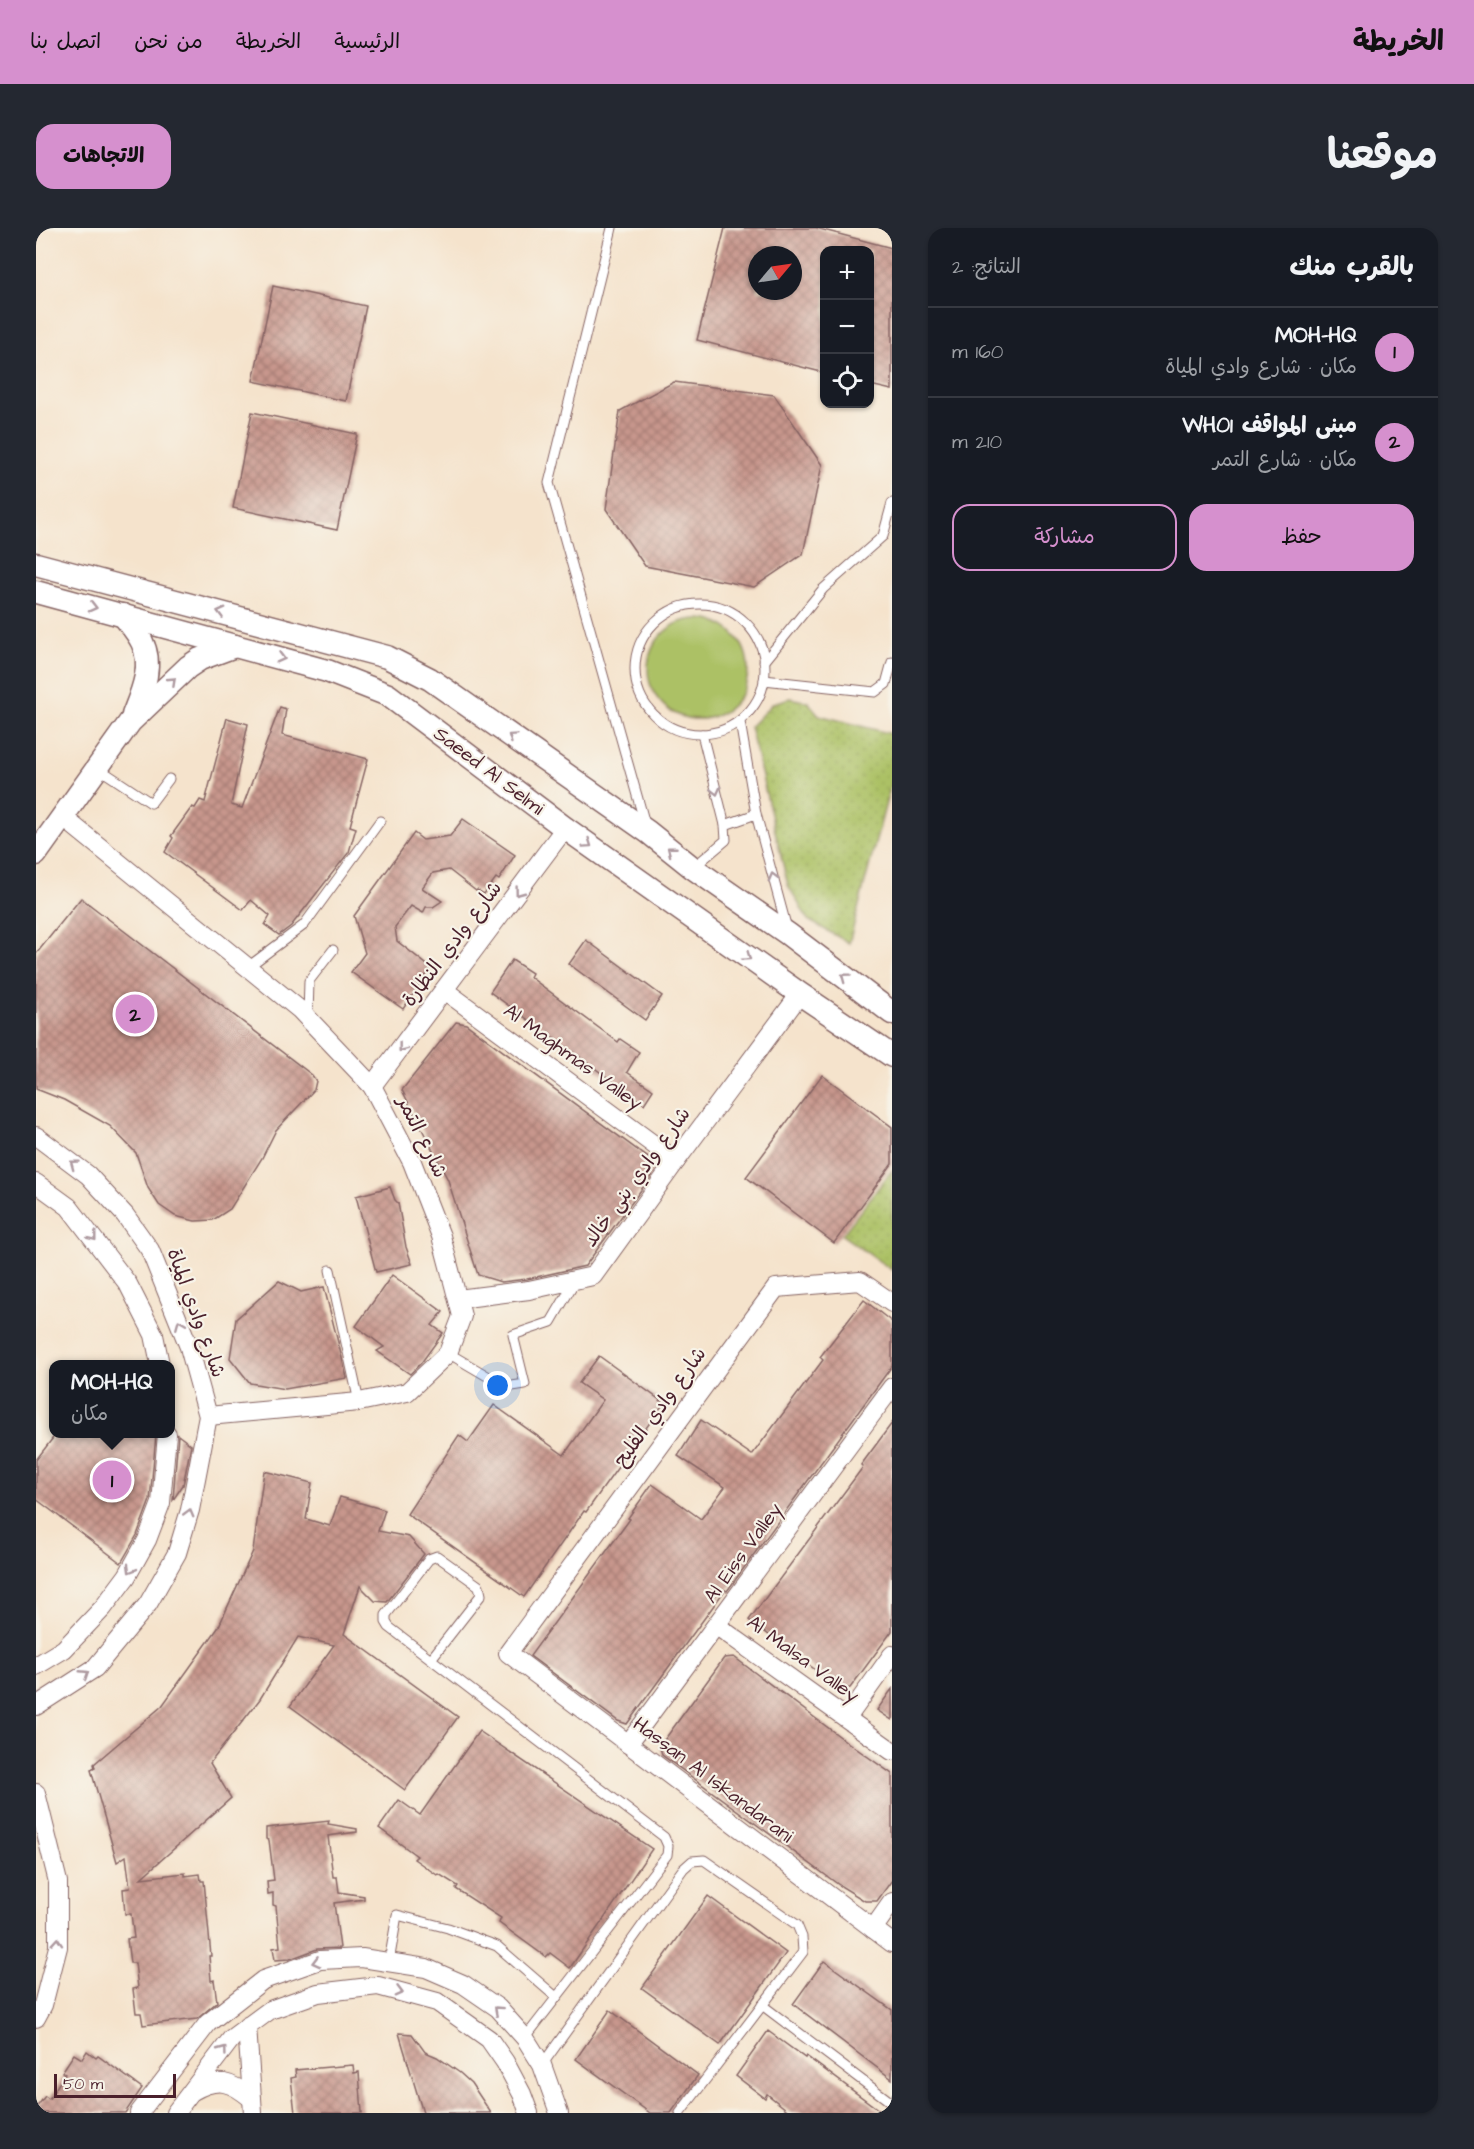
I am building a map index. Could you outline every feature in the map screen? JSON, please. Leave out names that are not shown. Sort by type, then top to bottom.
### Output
[{"type":"street","name":"Saeed Al Selmi","points":[[36,564],[387,657],[430,679],[648,832],[693,868],[788,934],[892,1013]]},
{"type":"street","name":"Saeed Al Selmi","points":[[36,592],[327,671],[388,695],[565,828],[892,1056]]},
{"type":"street","points":[[123,615],[143,643],[146,661],[147,678],[130,722]]},
{"type":"street","points":[[36,854],[64,818],[130,722],[188,667],[200,659],[236,646]]},
{"type":"street","name":"شارع التمر","points":[[64,818],[308,1018],[372,1086],[412,1162],[441,1236],[458,1299],[462,1316],[448,1353],[407,1392],[359,1402],[208,1416]]},
{"type":"street","name":"شارع وادي النظارة","points":[[372,1086],[565,828]]},
{"type":"street","name":"Al Maghmas Valley","points":[[444,990],[676,1161]]},
{"type":"street","name":"شارع وادي بني خالد","points":[[458,1299],[529,1290],[593,1276],[801,994]]},
{"type":"street","name":"شارع وادي المياة","points":[[36,1136],[88,1175],[126,1215],[150,1250],[189,1347],[208,1416],[190,1510],[177,1553],[148,1604],[95,1668],[36,1706]]},
{"type":"street","points":[[39,1190],[69,1207],[128,1284],[154,1335],[159,1360]]},
{"type":"street","name":"شارع وادي الفليح","points":[[508,1653],[776,1288],[860,1281],[892,1303]]},
{"type":"street","name":"Al Eiss Valley","points":[[628,1744],[892,1387]]},
{"type":"street","points":[[36,1666],[64,1649],[103,1608],[127,1576],[147,1540],[160,1503],[167,1438]]},
{"type":"street","name":"Al Malsa Valley","points":[[717,1626],[892,1751]]},
{"type":"street","name":"Hassan Al Iskandarani","points":[[508,1653],[892,1943]]},
{"type":"street","points":[[847,1718],[892,1656]]},
{"type":"street","points":[[36,1793],[58,1882],[58,1947],[43,2005],[36,2018]]},
{"type":"street","points":[[873,1929],[892,1902]]},
{"type":"street","points":[[362,1958],[364,1988]]},
{"type":"street","points":[[139,2113],[208,2023],[263,1980],[320,1960],[362,1958],[426,1968],[463,1984],[498,2008],[525,2038],[542,2065],[559,2113]]},
{"type":"street","points":[[175,2113],[232,2038],[270,2010],[318,1993],[378,1986],[437,2002],[489,2039],[505,2062],[529,2113]]},
{"type":"street","points":[[247,2026],[252,2106]]},
{"type":"street","points":[[191,2092],[206,2083],[220,2082],[237,2087],[252,2106]]},
{"type":"lane","points":[[612,228],[549,483],[648,832]]},
{"type":"lane","points":[[764,662],[823,589],[888,538],[892,503]]},
{"type":"lane","points":[[694,604],[719,607],[743,621],[753,633],[760,646],[764,662],[764,680],[758,697],[740,722],[719,731],[702,734],[678,730],[666,725],[656,717],[642,698],[636,680],[635,661],[638,649],[650,627],[669,611],[694,604]]},
{"type":"lane","points":[[764,680],[876,692],[886,684],[892,662]]},
{"type":"lane","points":[[740,722],[756,814],[788,934]]},
{"type":"lane","points":[[693,868],[726,840],[725,825],[702,734]]},
{"type":"lane","points":[[98,768],[151,804],[168,779]]},
{"type":"lane","points":[[725,825],[756,814]]},
{"type":"lane","points":[[248,967],[304,925],[380,822]]},
{"type":"lane","points":[[308,1018],[309,981],[333,950]]},
{"type":"lane","points":[[330,1270],[359,1402]]},
{"type":"lane","points":[[448,1353],[506,1387],[525,1384],[513,1335],[551,1322],[576,1280]]},
{"type":"lane","points":[[431,1659],[481,1595],[479,1586],[437,1556],[429,1559],[386,1615],[389,1627],[664,1837],[668,1846],[666,1855],[525,2038]]},
{"type":"lane","points":[[542,2065],[683,1869],[692,1862],[704,1860],[797,1925],[802,1952],[680,2113]]},
{"type":"lane","points":[[389,1962],[398,1915],[447,1928],[497,1946],[556,1997]]},
{"type":"lane","points":[[762,2005],[892,2103]]},
{"type":"green space","points":[[698,619],[717,623],[733,634],[744,650],[748,669],[744,688],[733,704],[717,715],[698,719],[679,715],[663,704],[652,688],[648,669],[652,650],[663,634],[679,623]]},
{"type":"green space","points":[[790,698],[808,702],[819,715],[892,734],[892,780],[849,943],[808,920],[788,885],[750,727],[773,703]]},
{"type":"green space","points":[[892,1170],[892,1270],[842,1235]]},
{"type":"building","points":[[725,228],[816,228],[892,248],[892,390],[874,386],[874,246],[820,246],[820,372],[697,340]]},
{"type":"building","points":[[273,286],[366,306],[346,401],[253,381]]},
{"type":"building","points":[[674,382],[774,395],[822,465],[803,554],[754,587],[645,566],[606,509],[620,411]]},
{"type":"building","points":[[252,412],[357,434],[337,530],[233,508]]},
{"type":"building","points":[[280,707],[286,709],[282,735],[368,759],[350,826],[356,828],[349,852],[291,926],[279,935],[265,925],[270,916],[251,900],[243,910],[165,852],[173,838],[171,836],[192,807],[195,808],[200,800],[205,802],[227,718],[248,724],[231,805],[242,808]]},
{"type":"building","points":[[463,819],[515,855],[499,880],[496,878],[484,894],[476,891],[449,870],[433,873],[422,888],[442,901],[433,907],[426,907],[423,913],[411,906],[395,927],[397,941],[431,968],[403,1009],[351,972],[365,953],[354,916],[414,833],[423,840],[450,836]]},
{"type":"building","points":[[81,898],[312,1075],[316,1081],[314,1090],[276,1130],[262,1158],[230,1209],[213,1220],[195,1221],[175,1216],[159,1205],[148,1188],[136,1153],[110,1126],[64,1100],[36,1089],[36,954]]},
{"type":"building","points":[[586,940],[662,996],[645,1020],[569,964]]},
{"type":"building","points":[[512,960],[532,973],[530,977],[618,1042],[620,1039],[639,1052],[627,1072],[653,1090],[644,1104],[490,992]]},
{"type":"building","points":[[456,1022],[466,1024],[651,1160],[652,1175],[585,1266],[527,1279],[501,1282],[478,1275],[448,1180],[402,1090]]},
{"type":"building","points":[[822,1075],[892,1127],[892,1164],[834,1243],[746,1177]]},
{"type":"building","points":[[390,1187],[398,1203],[406,1247],[412,1264],[376,1272],[356,1196]]},
{"type":"building","points":[[392,1275],[443,1312],[432,1325],[443,1333],[410,1374],[377,1351],[384,1347],[356,1326]]},
{"type":"building","points":[[279,1281],[301,1292],[324,1287],[347,1378],[285,1389],[250,1383],[230,1358],[236,1319]]},
{"type":"building","points":[[864,1300],[892,1322],[892,1366],[627,1724],[618,1721],[530,1656],[630,1519],[628,1518],[652,1484],[701,1519],[725,1487],[678,1456],[701,1420],[752,1455],[823,1360],[820,1357]]},
{"type":"building","points":[[599,1356],[664,1403],[524,1597],[407,1514],[459,1435],[468,1442],[494,1405],[564,1455],[603,1400],[579,1383]]},
{"type":"building","points":[[892,1423],[892,1631],[850,1688],[841,1689],[749,1620],[863,1467],[861,1465]]},
{"type":"building","points":[[178,1435],[191,1445],[183,1485],[173,1500]]},
{"type":"building","points":[[53,1438],[156,1438],[150,1500],[137,1535],[121,1563],[36,1499],[36,1460]]},
{"type":"building","points":[[264,1471],[312,1483],[306,1519],[330,1526],[340,1497],[385,1510],[378,1531],[409,1537],[424,1554],[387,1602],[375,1601],[360,1586],[344,1634],[458,1717],[405,1790],[290,1706],[334,1645],[298,1637],[260,1699],[210,1763],[231,1798],[141,1878],[185,1873],[185,1876],[200,1874],[201,1881],[204,1881],[211,1981],[214,1980],[217,2002],[197,2019],[143,2025],[141,2013],[136,2013],[133,1989],[138,1988],[135,1963],[130,1963],[127,1939],[134,1938],[131,1914],[125,1914],[123,1889],[130,1888],[126,1856],[117,1862],[91,1770],[95,1768],[94,1764],[162,1706],[218,1628],[253,1551]]},
{"type":"building","points":[[734,1657],[892,1774],[892,1880],[877,1901],[865,1901],[839,1885],[662,1755],[660,1746],[724,1658]]},
{"type":"building","points":[[892,1689],[892,1720],[877,1710]]},
{"type":"building","points":[[479,1731],[652,1849],[570,1968],[550,1953],[546,1957],[499,1923],[501,1918],[456,1889],[458,1886],[414,1859],[417,1856],[379,1828],[399,1800],[420,1815]]},
{"type":"building","points":[[329,1821],[328,1824],[357,1829],[357,1832],[328,1836],[333,1877],[337,1877],[339,1892],[364,1896],[364,1899],[334,1903],[340,1948],[317,1949],[290,1959],[275,1960],[273,1948],[280,1947],[276,1906],[273,1905],[273,1893],[268,1894],[267,1881],[274,1880],[266,1828]]},
{"type":"building","points":[[708,1896],[786,1953],[720,2045],[642,1988]]},
{"type":"building","points":[[824,1961],[892,2010],[892,2079],[793,2004]]},
{"type":"building","points":[[610,2010],[698,2075],[671,2113],[650,2113],[576,2059]]},
{"type":"building","points":[[768,2031],[883,2113],[791,2113],[767,2094],[765,2098],[736,2076]]},
{"type":"building","points":[[399,2033],[412,2034],[425,2052],[437,2057],[460,2073],[471,2083],[491,2113],[423,2113]]},
{"type":"building","points":[[87,2051],[96,2058],[98,2056],[142,2088],[125,2113],[36,2113],[36,2108],[45,2096],[49,2099],[65,2074],[62,2072],[74,2054],[82,2059]]},
{"type":"building","points":[[353,2065],[354,2073],[359,2072],[362,2113],[295,2113],[291,2078],[296,2077],[295,2070]]},
{"type":"place","name":"مبنى المواقف WH01","points":[[135,1014]]},
{"type":"place","name":"MOH-HQ","points":[[112,1480]]}]
